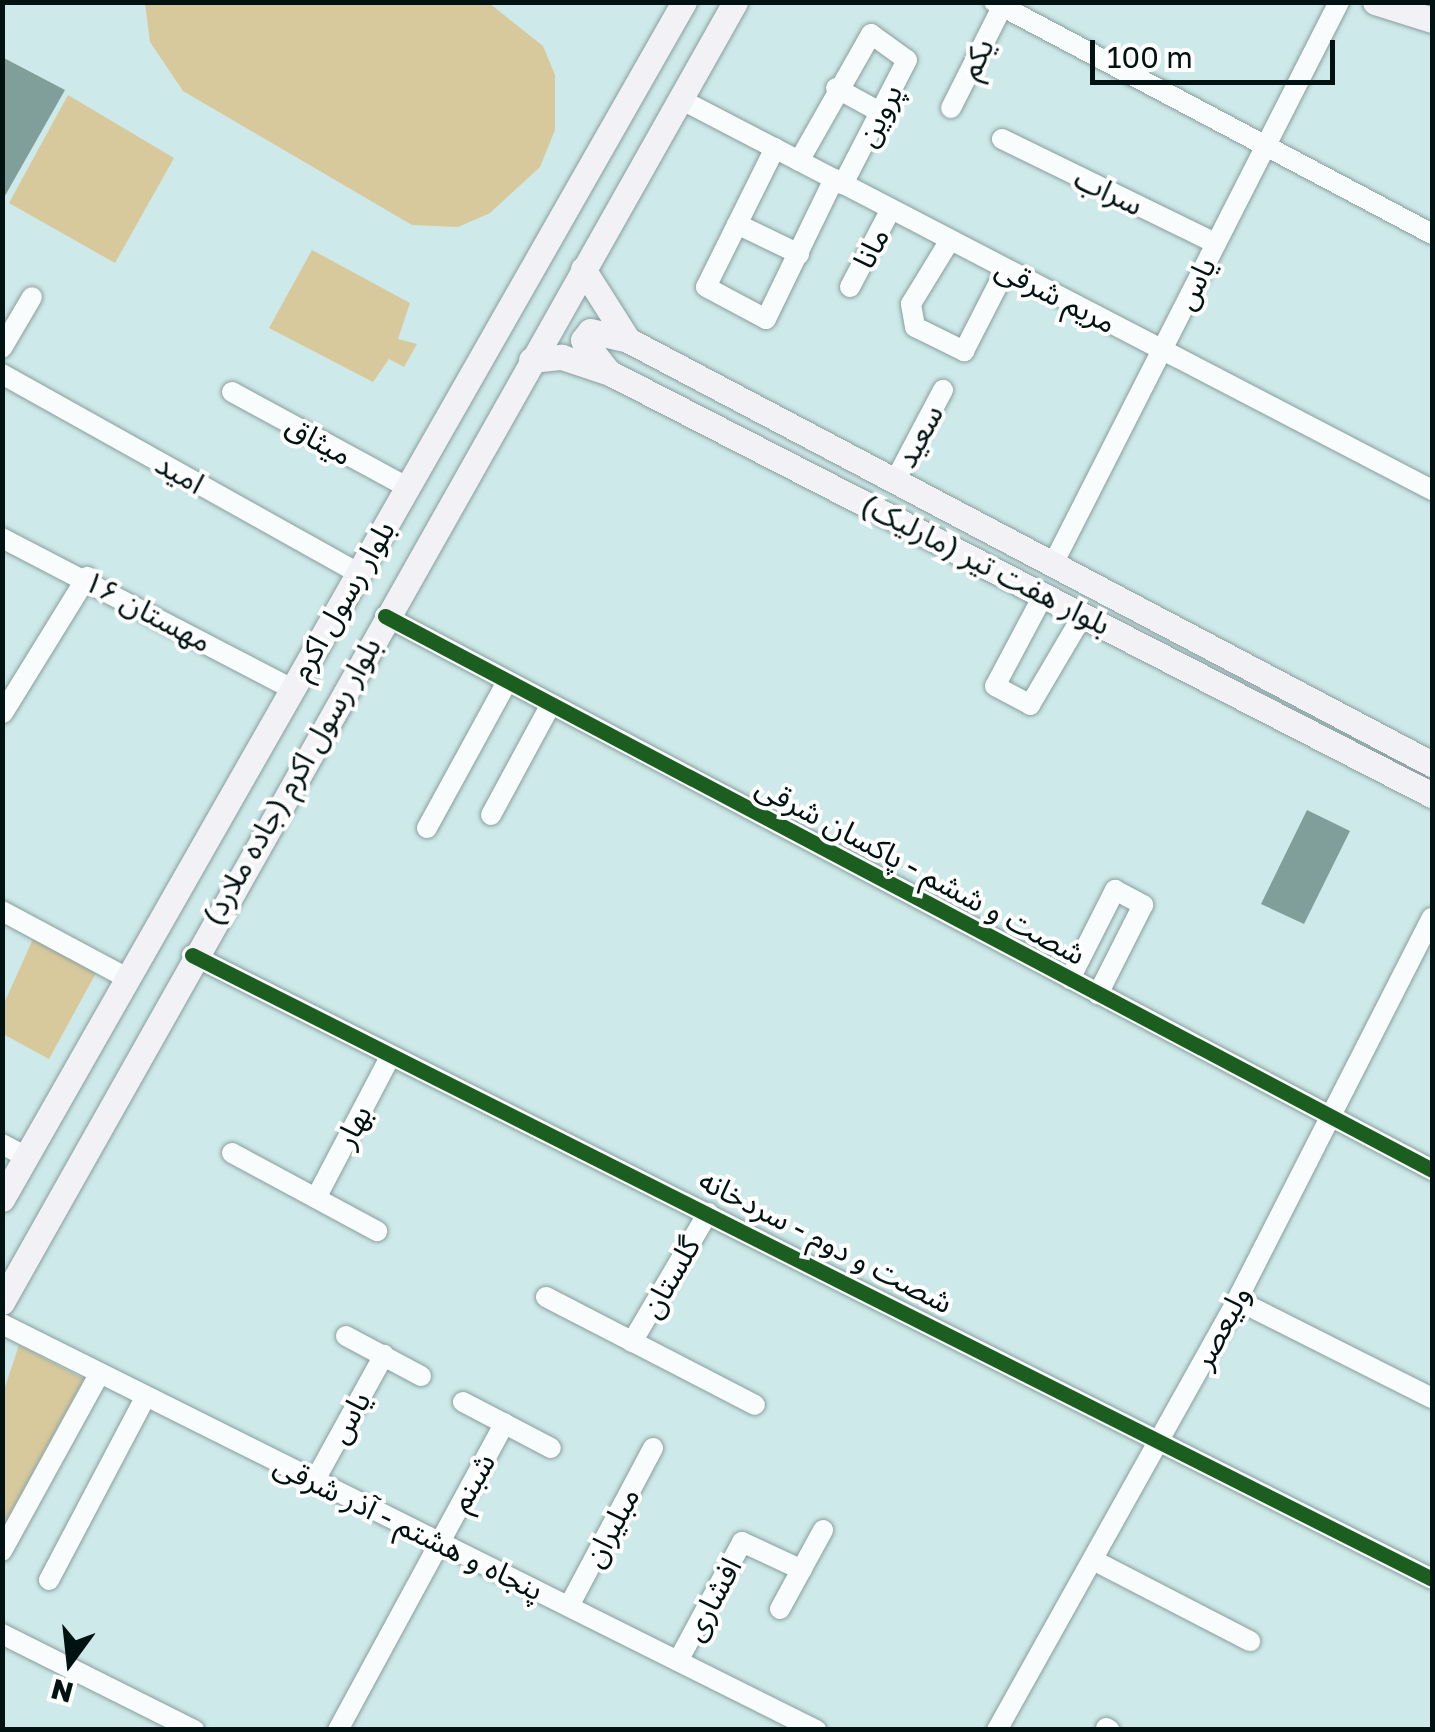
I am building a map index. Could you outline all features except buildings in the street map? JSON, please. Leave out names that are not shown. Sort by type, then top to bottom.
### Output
[{"type":"main road","name":"بلوار رسول اکرم","points":[[2,1199],[14,1150],[125,978],[684,2]]},
{"type":"main road","name":"بلوار رسول اکرم (جاده ملارد)","points":[[2,1302],[192,955],[736,2]]},
{"type":"main road","points":[[1375,2],[1432,20]]},
{"type":"main road","name":"بلوار هفت تیر (مارلیک)","points":[[583,269],[628,340],[1432,764]]},
{"type":"main road","points":[[610,373],[583,340],[590,331],[628,340]]},
{"type":"main road","name":"بلوار هفت تیر (مارلیک)","points":[[531,360],[562,357],[610,373],[1432,795]]},
{"type":"street","name":"یاس","points":[[1052,564],[1339,2]]},
{"type":"street","points":[[998,5],[1432,234]]},
{"type":"street","name":"یکم","points":[[950,108],[998,5]]},
{"type":"street","name":"پروین","points":[[737,224],[706,287],[766,318],[907,56],[871,34],[836,88],[798,161]]},
{"type":"street","points":[[836,88],[880,112]]},
{"type":"street","name":"مریم شرقی","points":[[680,99],[1432,490]]},
{"type":"street","name":"سراب","points":[[1002,139],[1215,243]]},
{"type":"street","points":[[775,148],[737,224],[799,254]]},
{"type":"street","name":"مانا","points":[[850,287],[891,209]]},
{"type":"street","points":[[950,240],[912,304],[916,327],[964,351],[972,346],[1006,268]]},
{"type":"street","points":[[2,348],[32,296]]},
{"type":"street","name":"امید","points":[[2,374],[358,573]]},
{"type":"street","name":"سعید","points":[[896,481],[943,390]]},
{"type":"street","name":"میثاق","points":[[232,392],[407,487]]},
{"type":"street","name":"مهستان ۱۶","points":[[2,538],[87,577],[292,689]]},
{"type":"street","points":[[2,713],[87,577]]},
{"type":"street","points":[[1044,594],[995,686],[1030,704],[1083,615]]},
{"type":"street","name":"شصت و ششم - پاکسان شرقی","points":[[385,616],[506,684],[1432,1170]]},
{"type":"street","points":[[427,828],[506,684]]},
{"type":"street","points":[[491,815],[550,706]]},
{"type":"street","points":[[1070,979],[1115,890],[1144,905],[1098,994]]},
{"type":"street","points":[[2,911],[125,978]]},
{"type":"street","name":"ولیعصر","points":[[997,1730],[1237,1300],[1432,918]]},
{"type":"street","name":"شصت و دوم - سردخانه","points":[[192,955],[1161,1439],[1432,1580]]},
{"type":"street","name":"بهار","points":[[316,1198],[391,1055]]},
{"type":"street","points":[[232,1153],[377,1231]]},
{"type":"street","name":"گلستان","points":[[632,1342],[708,1213]]},
{"type":"street","points":[[546,1297],[755,1405]]},
{"type":"street","points":[[1237,1300],[1432,1398]]},
{"type":"street","name":"پنجاه و هشتم - آذر شرقی","points":[[2,1324],[816,1730]]},
{"type":"street","name":"یاس","points":[[346,1336],[421,1376]]},
{"type":"street","name":"یاس","points":[[315,1480],[384,1355]]},
{"type":"street","points":[[2,1551],[100,1373]]},
{"type":"street","points":[[49,1580],[146,1396]]},
{"type":"street","points":[[463,1402],[551,1448]]},
{"type":"street","name":"شبنم","points":[[338,1730],[504,1423]]},
{"type":"street","name":"مبلیران","points":[[569,1606],[654,1448]]},
{"type":"street","points":[[780,1609],[823,1530]]},
{"type":"street","name":"افشاری","points":[[678,1661],[742,1542],[802,1570]]},
{"type":"street","points":[[1092,1560],[1250,1641]]},
{"type":"street","points":[[2,1634],[170,1724],[194,1730]]},
{"type":"shaded area","points":[[145,3],[489,3],[543,46],[555,75],[555,130],[540,167],[490,213],[458,227],[412,225],[183,91],[150,42]]},
{"type":"shaded area","points":[[68,95],[174,158],[115,263],[9,203]]},
{"type":"shaded area","points":[[312,250],[410,303],[398,339],[417,344],[404,367],[389,359],[373,382],[269,328]]},
{"type":"shaded area","points":[[33,939],[96,973],[49,1059],[3,1034],[2,1008]]},
{"type":"shaded area","points":[[19,1345],[84,1379],[3,1526],[3,1393]]},
{"type":"cycle path","points":[[385,616],[1432,1170]]},
{"type":"cycle path","points":[[192,955],[1432,1579]]}]
